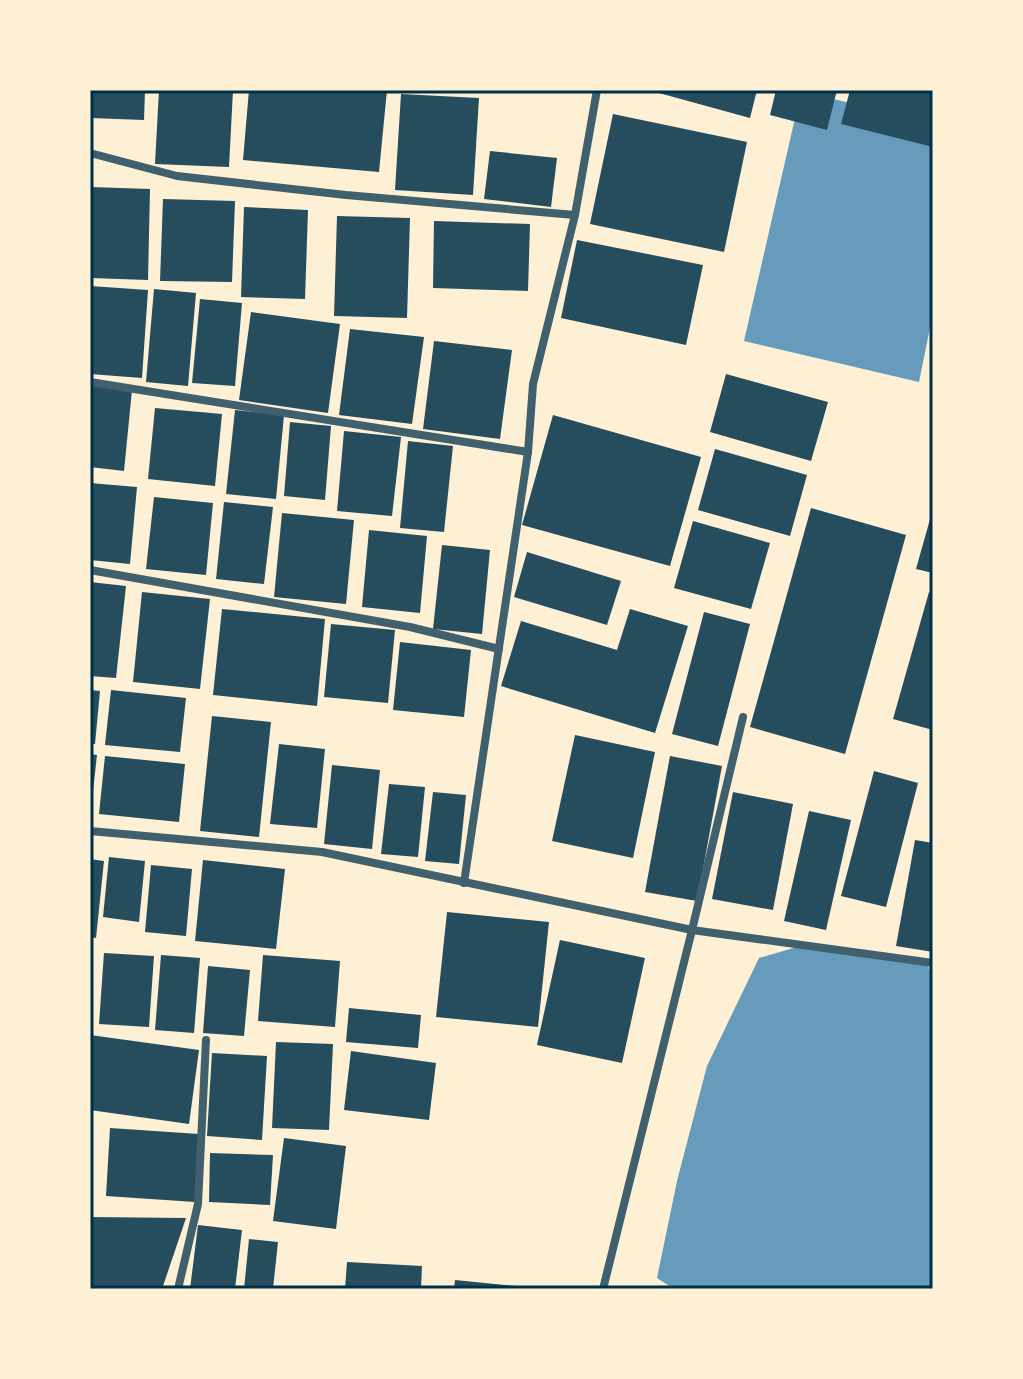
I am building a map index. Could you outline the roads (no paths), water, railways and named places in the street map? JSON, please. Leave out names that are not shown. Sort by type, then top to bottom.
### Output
[{"type":"street","points":[[464,883],[528,452],[533,384],[575,215],[597,90]]},
{"type":"street","points":[[90,153],[177,176],[346,195],[575,215]]},
{"type":"street","points":[[90,382],[528,452]]},
{"type":"street","points":[[90,570],[410,627],[499,649]]},
{"type":"street","points":[[603,1289],[743,717]]},
{"type":"street","points":[[90,831],[322,852],[692,930],[933,963]]},
{"type":"street","points":[[178,1289],[198,1204],[206,1040]]},
{"type":"water","points":[[801,92],[933,121],[933,313],[919,382],[744,341]]},
{"type":"water","points":[[797,947],[927,962],[933,981],[933,1289],[674,1289],[657,1278],[677,1181],[707,1066],[759,958]]}]
